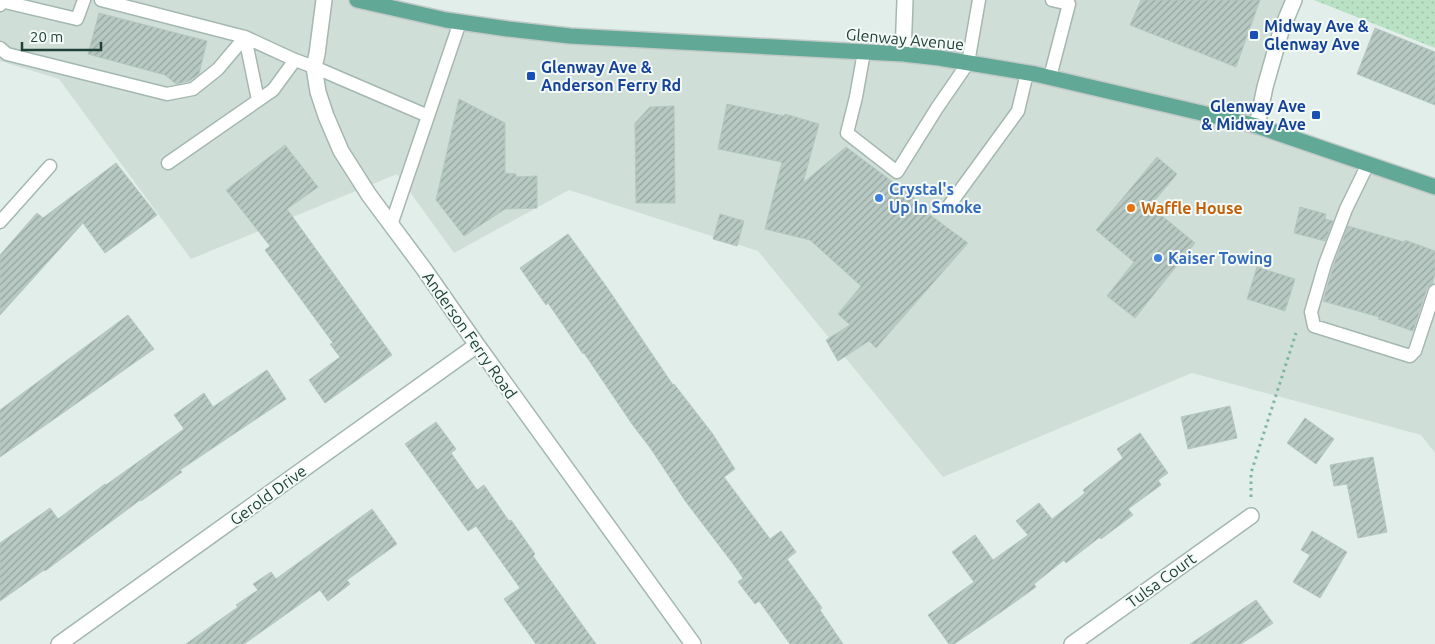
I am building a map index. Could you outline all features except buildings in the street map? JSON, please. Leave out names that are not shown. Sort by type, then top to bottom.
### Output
[{"type":"main road","name":"Glenway Avenue","points":[[357,0],[460,22],[570,36],[903,54],[1027,72],[1257,126],[1435,187]]},
{"type":"street","name":"Anderson Ferry Road","points":[[324,0],[314,66],[318,92],[341,151],[369,195],[693,644]]},
{"type":"street","points":[[903,54],[905,0]]},
{"type":"street","points":[[1257,126],[1265,88],[1281,32],[1294,0]]},
{"type":"street","name":"Gerold Drive","points":[[59,644],[477,345]]},
{"type":"street","name":"Tulsa Court","points":[[1072,644],[1251,516]]},
{"type":"lane","points":[[0,5],[1,1],[77,19],[84,0]]},
{"type":"lane","points":[[101,0],[245,37],[428,116]]},
{"type":"lane","points":[[864,52],[847,133],[897,172],[968,63],[980,0]]},
{"type":"lane","points":[[1050,77],[1070,2],[1052,0]]},
{"type":"lane","points":[[392,225],[460,22]]},
{"type":"lane","points":[[0,48],[7,54],[167,94],[193,89],[218,69],[245,37]]},
{"type":"lane","points":[[245,37],[258,100]]},
{"type":"lane","points":[[168,163],[274,90],[295,60]]},
{"type":"lane","points":[[948,207],[1018,112],[1027,72]]},
{"type":"lane","points":[[1368,164],[1346,210],[1325,264],[1311,312],[1314,326],[1410,356],[1415,351],[1435,291]]},
{"type":"lane","points":[[0,222],[50,166]]},
{"type":"shaded area","points":[[0,0],[357,0],[446,20],[903,54],[905,0],[1295,0],[1258,126],[1435,187],[1435,453],[1421,435],[1192,373],[943,477],[758,251],[569,190],[454,253],[397,174],[191,259],[59,79],[0,61]]},
{"type":"green space","points":[[1314,0],[1435,0],[1435,48]]},
{"type":"place","name":"Midway Ave & Glenway Ave","points":[[1254,35]]},
{"type":"place","name":"Glenway Ave & Anderson Ferry Rd","points":[[531,76]]},
{"type":"place","name":"Glenway Ave & Midway Ave","points":[[1316,115]]},
{"type":"place","name":"Crystal's Up In Smoke","points":[[879,198]]},
{"type":"place","name":"Waffle House","points":[[1131,208]]},
{"type":"place","name":"Kaiser Towing","points":[[1158,258]]}]
